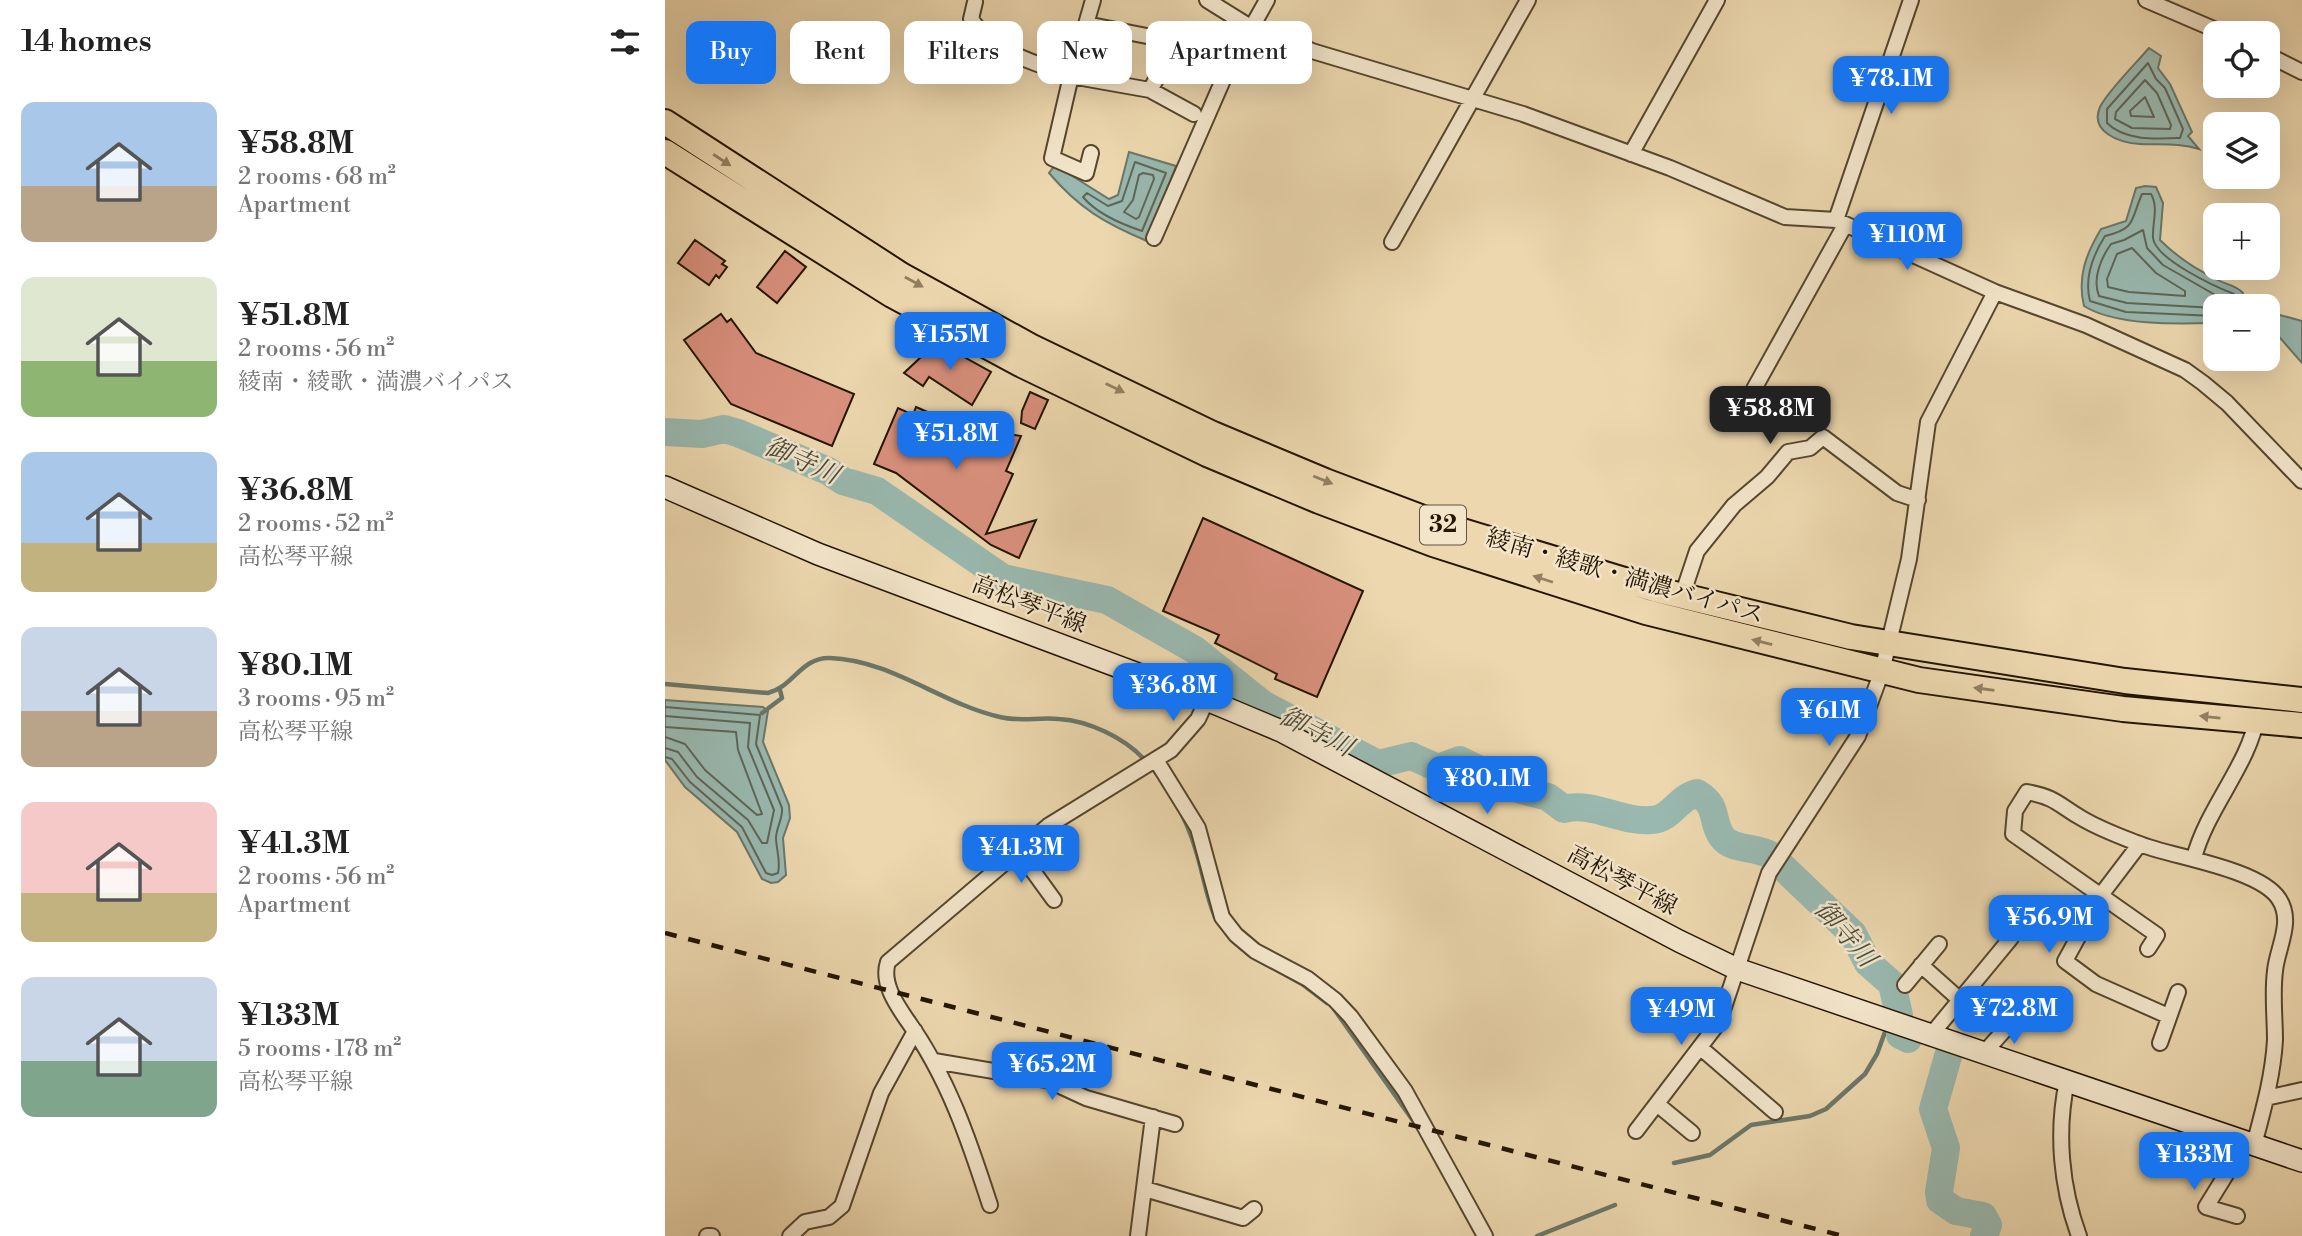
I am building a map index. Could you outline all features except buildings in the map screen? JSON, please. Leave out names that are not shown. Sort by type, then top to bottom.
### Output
[{"type":"highway","name":"綾南・綾歌・満濃バイパス","points":[[665,122],[901,275],[1030,346],[1202,429],[1325,481],[1439,524],[1682,596],[1851,637],[2125,681],[2302,700]]},
{"type":"highway","name":"綾南・綾歌・満濃バイパス","points":[[665,152],[892,295],[1020,365],[1207,454],[1319,501],[1433,544],[1646,612],[1919,680],[2123,709],[2302,725]]},
{"type":"main road","name":"高松琴平線","points":[[665,487],[818,554],[1281,730],[1667,935],[1737,969],[2302,1161]]},
{"type":"street","points":[[1087,21],[1093,0]]},
{"type":"street","points":[[1207,0],[1243,21]]},
{"type":"street","points":[[1253,21],[1268,0]]},
{"type":"street","points":[[1392,242],[1528,0]]},
{"type":"street","points":[[1631,155],[1717,0]]},
{"type":"street","points":[[1754,389],[1841,223],[1911,0]]},
{"type":"street","points":[[2146,0],[2203,24]]},
{"type":"street","points":[[975,2],[971,19],[980,33],[999,46],[1037,62]]},
{"type":"street","points":[[1132,33],[1167,40],[1165,64],[1150,90]]},
{"type":"street","points":[[1312,51],[1474,98],[1671,168],[1785,217],[1841,223],[1995,292],[2085,325],[2185,370],[2227,402],[2302,481]]},
{"type":"street","points":[[2280,61],[2302,72]]},
{"type":"street","points":[[1069,84],[1052,158],[1086,173],[1091,153]]},
{"type":"street","points":[[1116,84],[1150,90],[1194,114]]},
{"type":"street","points":[[1154,238],[1223,84]]},
{"type":"street","points":[[1636,1131],[1702,1049],[1719,1022],[1777,862],[1858,736],[1882,671],[1909,559],[1928,422],[1995,292]]},
{"type":"street","points":[[1682,596],[1697,551],[1734,505],[1767,477],[1788,452],[1809,448],[1823,438],[1897,493],[1918,500]]},
{"type":"street","points":[[2194,858],[2204,826],[2251,740],[2259,696]]},
{"type":"street","points":[[990,1205],[963,1123],[934,1061],[902,1012],[884,976],[888,962],[1017,849],[1048,826],[1150,763],[1186,736],[1198,719],[1206,700]]},
{"type":"street","points":[[1150,763],[1198,828],[1222,917],[1236,935],[1255,951],[1323,989],[1350,1017],[1405,1091],[1485,1236]]},
{"type":"street","points":[[2148,949],[2157,935],[2013,834],[2015,811],[2027,792],[2051,797],[2083,819],[2139,845],[2194,858],[2259,883],[2279,898],[2285,915],[2284,933],[2275,971],[2274,1043],[2266,1098],[2250,1144],[2221,1180],[2206,1207],[2237,1216]]},
{"type":"street","points":[[2139,845],[2101,895],[2065,961],[2096,984],[2168,1016]]},
{"type":"street","points":[[1017,849],[1054,900]]},
{"type":"street","points":[[1931,1035],[2011,938]]},
{"type":"street","points":[[1905,985],[1939,944]]},
{"type":"street","points":[[1921,965],[1960,1000]]},
{"type":"street","points":[[2161,1043],[2178,992]]},
{"type":"street","points":[[1985,1053],[2017,1016]]},
{"type":"street","points":[[790,1236],[805,1222],[829,1217],[842,1206],[881,1093],[915,1031]]},
{"type":"street","points":[[1702,1049],[1775,1112]]},
{"type":"street","points":[[934,1061],[1047,1080],[1086,1098],[1175,1124]]},
{"type":"street","points":[[2067,1081],[2061,1105],[2065,1195],[2079,1236]]},
{"type":"street","points":[[2266,1098],[2302,1090]]},
{"type":"street","points":[[1657,1104],[1692,1133]]},
{"type":"street","points":[[1137,1236],[1153,1117]]},
{"type":"street","points":[[1145,1189],[1243,1218],[1254,1209]]},
{"type":"water","points":[[2149,48],[2161,56],[2158,68],[2170,84],[2192,132],[2188,136],[2199,149],[2124,141],[2108,134],[2099,123],[2100,107],[2104,101]]},
{"type":"water","points":[[1129,152],[1176,166],[1147,241],[1093,213],[1071,196],[1049,173],[1055,165],[1109,199],[1118,195]]},
{"type":"water","points":[[2156,187],[2163,203],[2160,240],[2203,272],[2203,280],[2218,280],[2243,293],[2203,294],[2203,323],[2130,320],[2097,313],[2084,306],[2082,275],[2087,257],[2101,229],[2126,221],[2136,188]]},
{"type":"water","points":[[2280,315],[2302,321],[2302,363],[2280,338]]},
{"type":"water","points":[[665,700],[763,707],[768,711],[763,742],[789,805],[790,818],[783,838],[786,875],[778,882],[771,883],[762,879],[737,832],[685,787],[665,760]]},
{"type":"waterway","name":"御寺川","points":[[665,432],[702,434],[724,429],[828,471],[843,481],[877,491],[1003,578],[1107,600],[1195,650],[1264,705],[1378,764],[1411,756],[1438,768],[1460,760],[1521,790],[1548,797],[1564,809],[1586,808],[1640,820],[1658,819],[1684,799],[1697,793],[1709,803],[1718,831],[1726,841],[1770,855],[1853,934],[1868,963],[1892,984],[1899,1015]]},
{"type":"waterway","points":[[665,684],[768,693],[777,690],[812,662],[830,658],[874,666],[958,703],[1000,717],[1070,720],[1105,732],[1136,751],[1161,779],[1175,802],[1192,839],[1215,917]]},
{"type":"waterway","points":[[762,713],[782,698],[780,690]]},
{"type":"waterway","points":[[1252,956],[1302,984],[1327,1003]]},
{"type":"waterway","points":[[1334,1009],[1414,1122]]},
{"type":"waterway","points":[[1674,1163],[1710,1155],[1751,1125],[1810,1116],[1826,1109],[1865,1074],[1877,1054],[1885,1032],[1901,1037]]},
{"type":"waterway","name":"御寺川","points":[[1900,1035],[1908,1039]]},
{"type":"waterway","name":"御寺川","points":[[1949,1053],[1933,1109],[1946,1148],[1940,1200],[1956,1211],[1983,1216],[1988,1225],[1984,1236]]},
{"type":"waterway","points":[[1537,1236],[1615,1205]]},
{"type":"railway","points":[[665,933],[1843,1236]]}]
